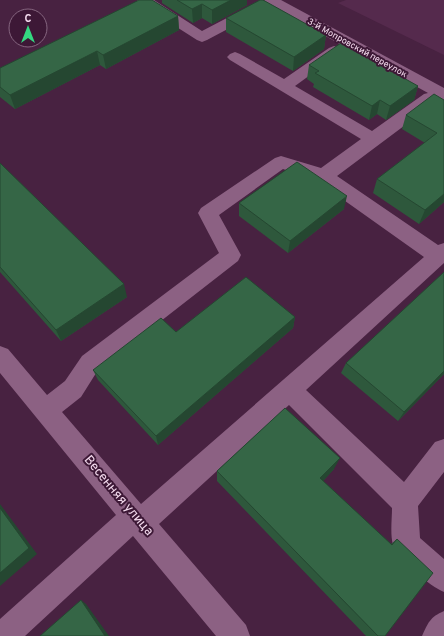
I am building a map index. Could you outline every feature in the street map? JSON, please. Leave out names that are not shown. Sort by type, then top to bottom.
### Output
[{"type":"street","points":[[144,0],[202,37],[271,0]]},
{"type":"street","name":"3-й Мопровский переулок","points":[[271,0],[346,43],[441,94]]},
{"type":"street","points":[[284,86],[346,43]]},
{"type":"street","points":[[236,57],[373,139]]},
{"type":"street","points":[[324,176],[373,139],[441,94]]},
{"type":"street","points":[[3,636],[290,390],[441,253],[324,176],[281,162],[208,213],[231,255],[90,363],[73,388],[45,411]]},
{"type":"street","name":"Весенняя улица","points":[[0,356],[235,636]]},
{"type":"street","points":[[290,390],[405,502]]},
{"type":"street","points":[[444,451],[405,502],[406,544],[444,578]]},
{"type":"street","points":[[436,636],[444,626]]},
{"type":"shaded area","points":[[346,0],[444,0],[444,55],[338,3]]},
{"type":"building","points":[[139,0],[152,0],[178,16],[103,55],[97,51],[10,95],[0,87],[0,68],[41,48],[48,48],[48,45]]},
{"type":"building","points":[[177,0],[231,0],[212,10],[202,4],[192,9]]},
{"type":"building","points":[[260,0],[263,0],[326,35],[294,57],[226,18]]},
{"type":"building","points":[[341,43],[418,86],[390,106],[380,100],[372,106],[315,73],[319,71],[309,65]]},
{"type":"building","points":[[434,94],[444,100],[444,194],[425,210],[377,179],[437,133],[406,115]]},
{"type":"building","points":[[297,162],[347,196],[290,241],[239,203]]},
{"type":"building","points":[[0,163],[124,284],[56,330],[0,267]]},
{"type":"building","points":[[444,272],[444,371],[404,412],[346,363]]},
{"type":"building","points":[[246,277],[295,317],[156,436],[93,370],[161,318],[176,332]]},
{"type":"building","points":[[285,408],[340,458],[320,478],[392,545],[397,539],[433,573],[385,636],[378,636],[217,471]]},
{"type":"building","points":[[0,508],[29,548],[0,573]]},
{"type":"building","points":[[81,600],[105,636],[40,636]]}]
